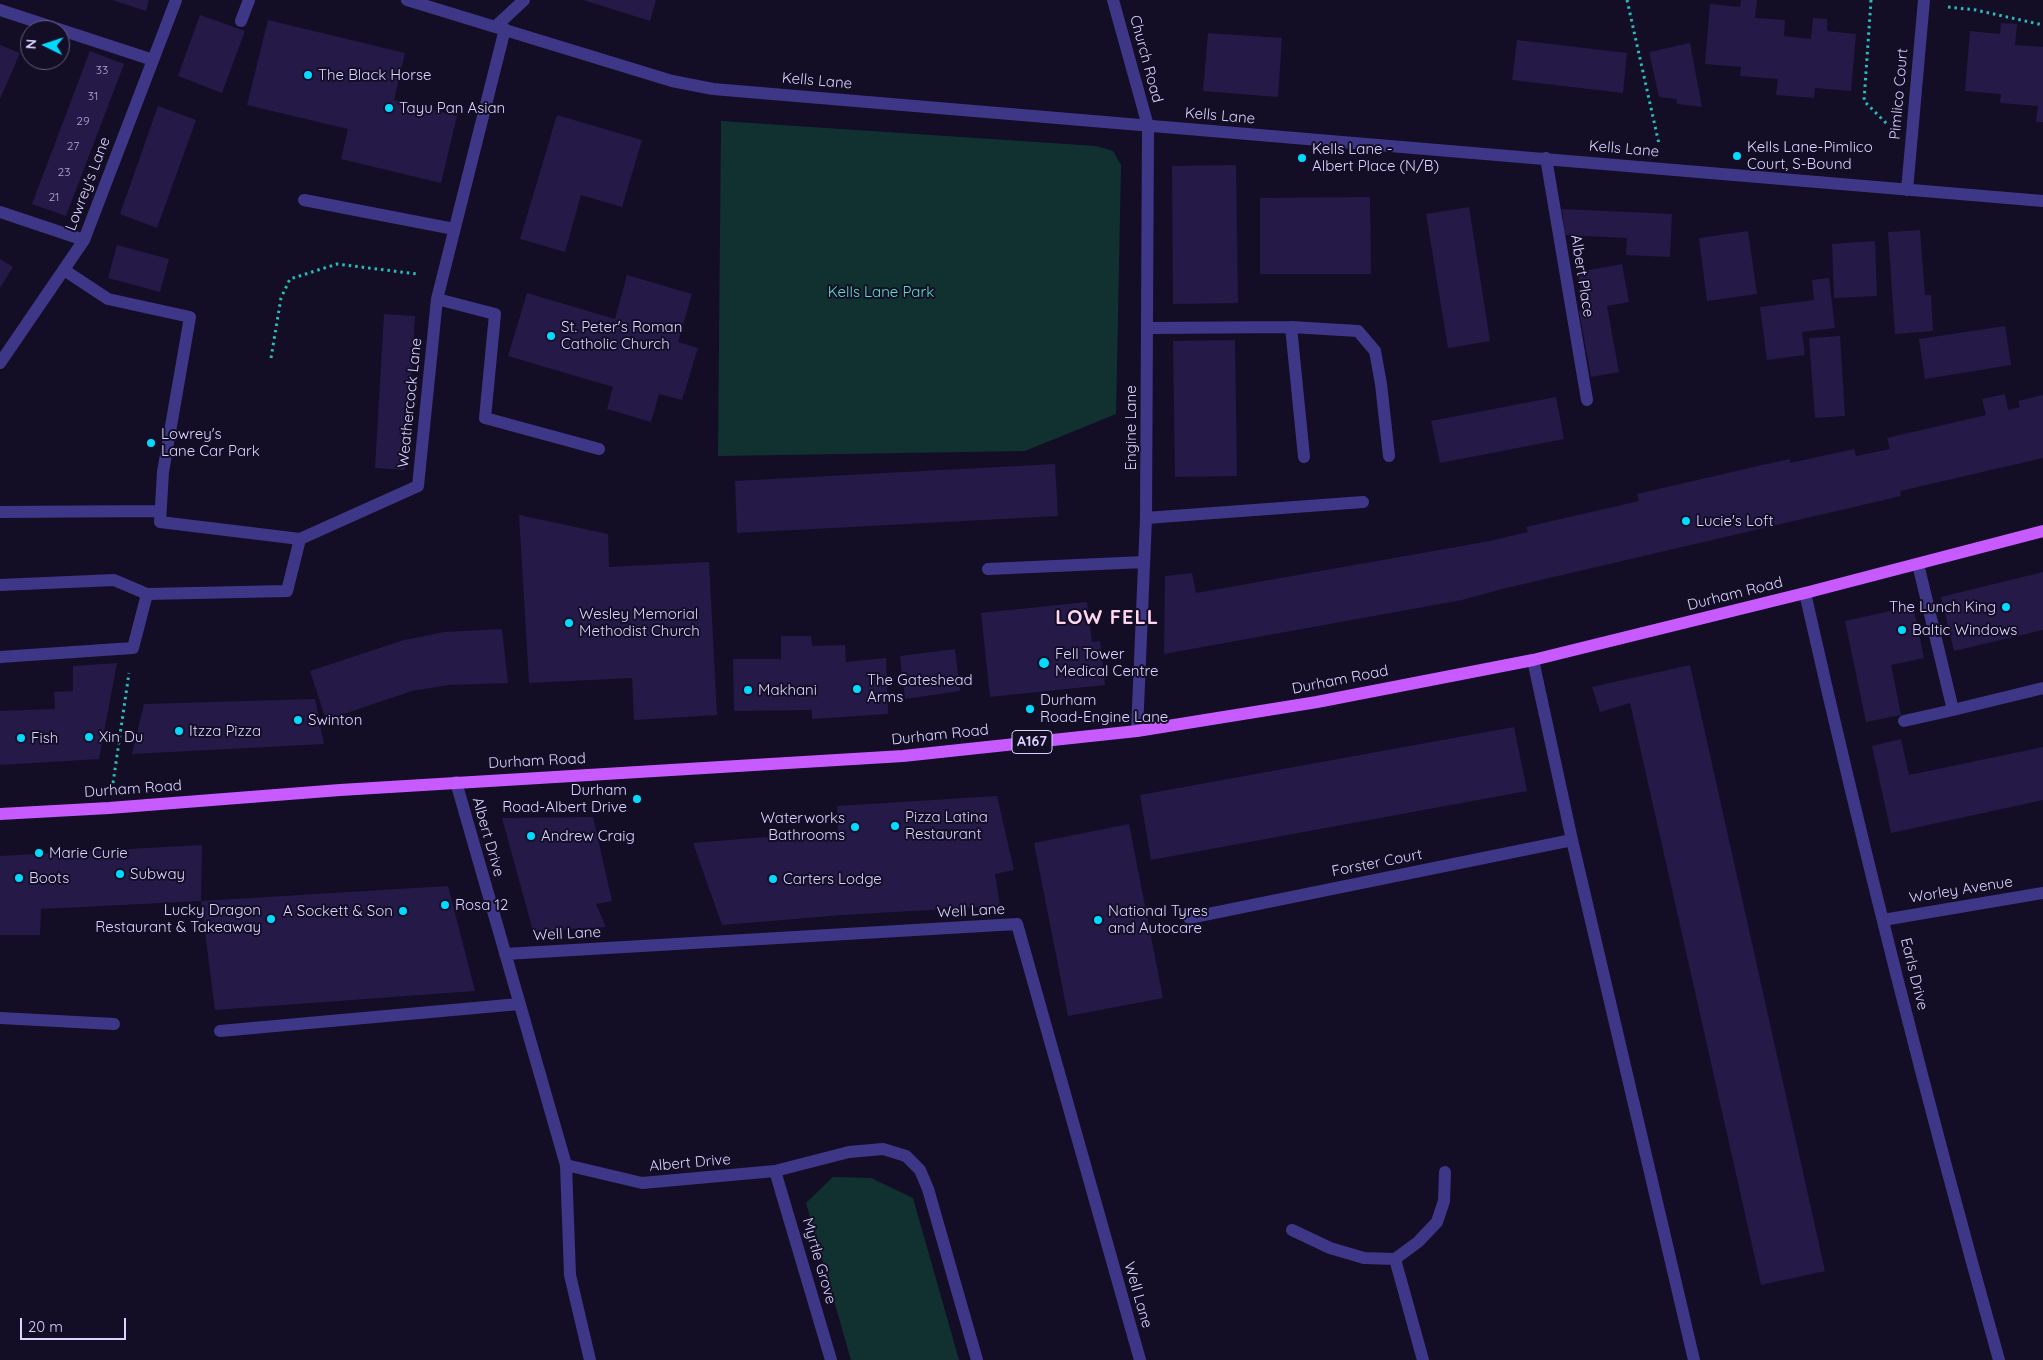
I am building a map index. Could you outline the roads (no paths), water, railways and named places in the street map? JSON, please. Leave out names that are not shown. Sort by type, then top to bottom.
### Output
[{"type":"main road","name":"Durham Road","points":[[0,814],[109,808],[456,782],[903,756],[1137,731],[1317,702],[1533,660],[2043,532]]},
{"type":"street","name":"Lowrey's Lane","points":[[0,363],[84,240],[176,0]]},
{"type":"street","points":[[241,20],[249,0]]},
{"type":"street","name":"Kells Lane","points":[[406,0],[672,81],[713,89],[2043,201]]},
{"type":"street","points":[[500,28],[524,0]]},
{"type":"street","name":"Church Road","points":[[1113,0],[1148,126]]},
{"type":"street","name":"Pimlico Court","points":[[1907,190],[1924,3]]},
{"type":"street","points":[[0,10],[154,60]]},
{"type":"street","name":"Weathercock Lane","points":[[300,540],[418,486],[437,299],[500,28]]},
{"type":"street","name":"Engine Lane","points":[[1137,731],[1146,518],[1148,126]]},
{"type":"street","name":"Albert Place","points":[[1546,158],[1587,400]]},
{"type":"street","points":[[304,200],[454,229]]},
{"type":"street","points":[[0,212],[84,240]]},
{"type":"street","points":[[0,585],[114,580],[148,594],[287,591],[300,540],[160,522],[164,463],[190,318],[108,299],[64,270]]},
{"type":"street","points":[[437,299],[495,314],[485,418],[599,449]]},
{"type":"street","points":[[1291,327],[1304,457]]},
{"type":"street","points":[[1148,328],[1291,327],[1358,331],[1375,351],[1381,384],[1389,456]]},
{"type":"street","points":[[1146,518],[1364,502]]},
{"type":"street","points":[[0,512],[160,511]]},
{"type":"street","points":[[988,569],[1144,562]]},
{"type":"street","points":[[1918,564],[1952,710]]},
{"type":"street","name":"Earls Drive","points":[[1805,593],[1953,1194],[1999,1360]]},
{"type":"street","points":[[0,657],[133,648],[148,594]]},
{"type":"street","points":[[1533,660],[1572,840],[1694,1360]]},
{"type":"street","points":[[1904,721],[2043,688]]},
{"type":"street","name":"Albert Drive","points":[[456,782],[566,1165],[642,1183],[775,1171],[849,1152],[883,1149],[906,1156],[920,1170],[928,1189],[977,1360]]},
{"type":"street","name":"Forster Court","points":[[1189,918],[1572,840]]},
{"type":"street","name":"Worley Avenue","points":[[1884,920],[2043,893]]},
{"type":"street","name":"Well Lane","points":[[505,954],[1017,924],[1140,1360]]},
{"type":"street","points":[[220,1031],[520,1004]]},
{"type":"street","points":[[0,1018],[114,1024]]},
{"type":"street","points":[[566,1165],[570,1275],[588,1359]]},
{"type":"street","name":"Myrtle Grove","points":[[775,1171],[831,1360]]},
{"type":"street","points":[[1292,1230],[1330,1248],[1364,1258],[1395,1259],[1418,1242],[1437,1222],[1444,1202],[1445,1172]]},
{"type":"street","points":[[1395,1259],[1423,1360]]},
{"type":"place","name":"The Black Horse","points":[[308,75]]},
{"type":"place","name":"Tayu Pan Asian","points":[[389,108]]},
{"type":"place","name":"Kells Lane-Pimlico Court, S-Bound","points":[[1737,156]]},
{"type":"place","name":"Kells Lane - Albert Place (N/B)","points":[[1302,158]]},
{"type":"place","name":"St. Peter's Roman Catholic Church","points":[[551,336]]},
{"type":"place","name":"Lowrey's Lane Car Park","points":[[151,443]]},
{"type":"place","name":"Lucie's Loft","points":[[1686,521]]},
{"type":"place","name":"The Lunch King","points":[[2006,607]]},
{"type":"place","name":"Wesley Memorial Methodist Church","points":[[569,623]]},
{"type":"place","name":"Baltic Windows","points":[[1902,630]]},
{"type":"place","name":"Fell Tower Medical Centre","points":[[1044,663]]},
{"type":"place","name":"The Gateshead Arms","points":[[857,689]]},
{"type":"place","name":"Makhani","points":[[748,690]]},
{"type":"place","name":"Durham Road-Engine Lane","points":[[1030,709]]},
{"type":"place","name":"Swinton","points":[[298,720]]},
{"type":"place","name":"Itzza Pizza","points":[[179,731]]},
{"type":"place","name":"Xin Du","points":[[89,737]]},
{"type":"place","name":"Fish","points":[[21,738]]},
{"type":"place","name":"Durham Road-Albert Drive","points":[[637,799]]},
{"type":"place","name":"Pizza Latina Restaurant","points":[[895,826]]},
{"type":"place","name":"Waterworks Bathrooms","points":[[855,827]]},
{"type":"place","name":"Andrew Craig","points":[[531,836]]},
{"type":"place","name":"Marie Curie","points":[[39,853]]},
{"type":"place","name":"Subway","points":[[120,874]]},
{"type":"place","name":"Boots","points":[[19,878]]},
{"type":"place","name":"Carters Lodge","points":[[773,879]]},
{"type":"place","name":"Rosa 12","points":[[445,905]]},
{"type":"place","name":"A Sockett & Son","points":[[403,911]]},
{"type":"place","name":"Lucky Dragon Restaurant & Takeaway","points":[[271,919]]},
{"type":"place","name":"National Tyres and Autocare","points":[[1098,920]]},
{"type":"district","name":"LOW FELL","points":[[1107,618]]},
{"type":"park label","name":"Kells Lane Park","points":[[881,292]]}]
